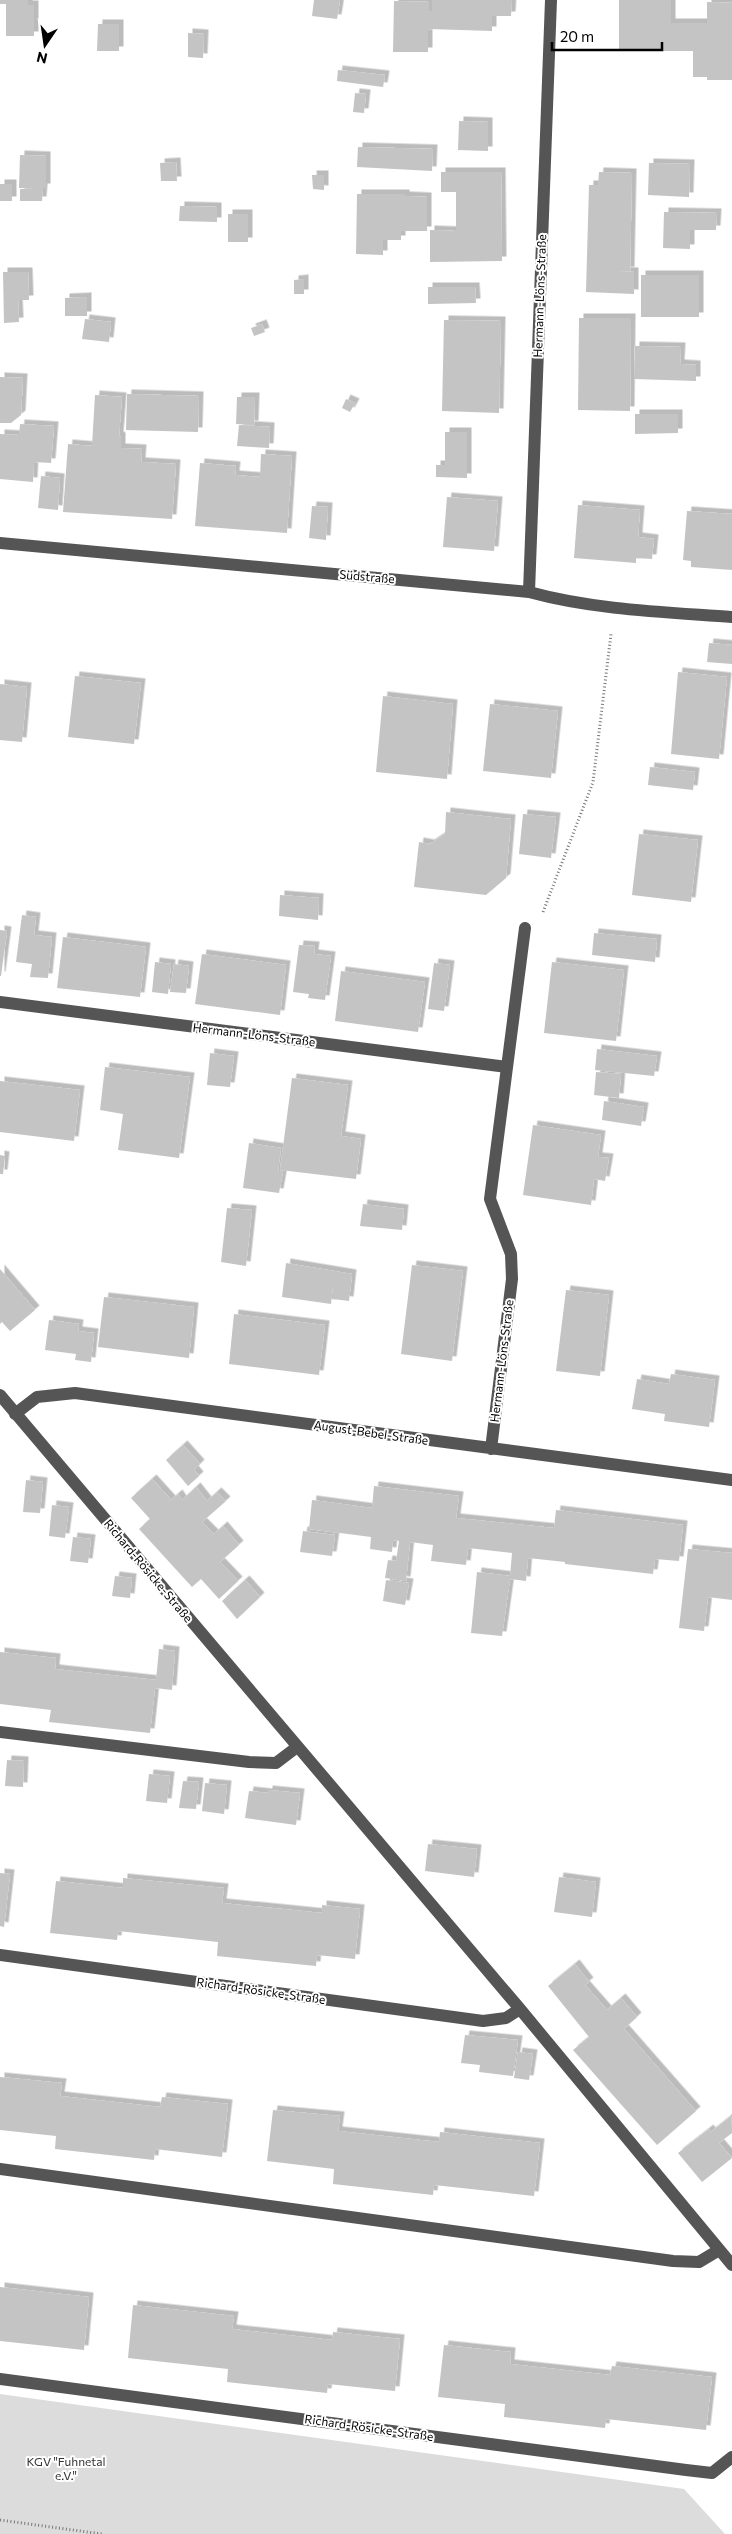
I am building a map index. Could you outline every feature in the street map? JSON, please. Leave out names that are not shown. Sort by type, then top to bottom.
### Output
[{"type":"street","name":"Hermann-Löns-Straße","points":[[528,592],[551,0]]},
{"type":"street","name":"Südstraße","points":[[0,543],[528,592],[566,602],[614,608],[732,617]]},
{"type":"street","name":"Hermann-Löns-Straße","points":[[491,1449],[512,1279],[511,1254],[490,1199],[525,928]]},
{"type":"street","name":"Hermann-Löns-Straße","points":[[0,1002],[507,1067]]},
{"type":"street","name":"August-Bebel-Straße","points":[[15,1414],[37,1396],[75,1393],[732,1480]]},
{"type":"street","name":"Richard-Rösicke-Straße","points":[[0,1395],[520,2009],[732,2265]]},
{"type":"street","points":[[0,1732],[249,1762],[276,1763],[297,1746]]},
{"type":"street","name":"Richard-Rösicke-Straße","points":[[0,1955],[483,2021],[506,2018],[520,2009]]},
{"type":"street","points":[[0,2169],[672,2261],[698,2262],[719,2250]]},
{"type":"street","name":"Richard-Rösicke-Straße","points":[[0,2379],[712,2473],[732,2457]]},
{"type":"path","points":[[525,928],[544,911],[593,782],[614,608]]},
{"type":"path","points":[[0,2520],[102,2534]]},
{"type":"green space","name":"KGV \"Fuhnetal e.V.\"","points":[[0,2394],[684,2489],[725,2534],[0,2534]]},
{"type":"building","points":[[0,0],[28,0],[28,5],[34,5],[34,36],[6,36],[6,4],[0,4]]},
{"type":"building","points":[[314,0],[340,0],[337,19],[312,16]]},
{"type":"building","points":[[432,0],[512,0],[511,16],[492,16],[492,31],[428,29],[428,52],[393,52],[394,1],[429,2],[429,11],[432,11]]},
{"type":"building","points":[[619,0],[671,0],[671,23],[707,23],[707,2],[732,3],[732,80],[707,80],[707,77],[693,77],[693,51],[619,51]]},
{"type":"building","points":[[98,24],[119,24],[119,51],[97,51]]},
{"type":"building","points":[[188,33],[204,34],[203,58],[188,57]]},
{"type":"building","points":[[338,70],[385,75],[383,87],[337,81]]},
{"type":"building","points":[[355,93],[366,94],[364,113],[353,112]]},
{"type":"building","points":[[459,121],[488,122],[488,151],[458,150]]},
{"type":"building","points":[[358,147],[433,149],[432,171],[357,167]]},
{"type":"building","points":[[20,155],[46,156],[46,188],[43,188],[42,201],[20,201],[20,189],[37,188],[19,188]]},
{"type":"building","points":[[176,162],[177,181],[161,181],[160,163]]},
{"type":"building","points":[[649,163],[690,164],[689,197],[648,195]]},
{"type":"building","points":[[441,172],[501,172],[502,261],[430,262],[430,230],[456,231],[456,192],[441,192]]},
{"type":"building","points":[[599,172],[632,173],[630,271],[617,271],[634,272],[634,294],[586,292],[589,185],[598,185]]},
{"type":"building","points":[[312,175],[324,175],[324,190],[313,189]]},
{"type":"building","points":[[0,184],[12,184],[12,201],[0,201]]},
{"type":"building","points":[[357,194],[405,194],[405,196],[427,197],[427,231],[401,231],[401,240],[383,240],[383,255],[356,254]]},
{"type":"building","points":[[180,206],[217,207],[217,222],[179,221]]},
{"type":"building","points":[[664,212],[717,213],[716,230],[690,230],[690,249],[663,248]]},
{"type":"building","points":[[228,214],[248,214],[248,242],[228,242]]},
{"type":"building","points":[[3,272],[28,272],[29,300],[18,300],[19,322],[4,323]]},
{"type":"building","points":[[641,275],[699,275],[699,317],[641,317]]},
{"type":"building","points":[[304,279],[304,294],[294,294],[294,280]]},
{"type":"building","points":[[428,287],[475,287],[476,303],[428,304]]},
{"type":"building","points":[[87,297],[87,316],[65,316],[65,298]]},
{"type":"building","points":[[579,318],[631,318],[630,411],[578,410]]},
{"type":"building","points":[[85,319],[111,322],[109,342],[82,339]]},
{"type":"building","points":[[444,320],[501,321],[499,413],[442,411]]},
{"type":"building","points":[[262,324],[265,332],[254,336],[251,328]]},
{"type":"building","points":[[635,346],[681,347],[680,364],[696,365],[696,381],[634,379]]},
{"type":"building","points":[[0,377],[23,378],[21,415],[11,423],[0,423]]},
{"type":"building","points":[[127,394],[199,396],[198,432],[126,430]]},
{"type":"building","points":[[95,395],[122,397],[119,436],[121,437],[121,448],[142,449],[141,462],[176,464],[172,519],[63,512],[68,444],[92,446]]},
{"type":"building","points":[[237,397],[255,397],[254,425],[236,424]]},
{"type":"building","points":[[346,399],[355,403],[350,412],[342,408]]},
{"type":"building","points":[[635,414],[678,414],[678,433],[635,434]]},
{"type":"building","points":[[20,424],[54,426],[51,463],[34,462],[33,482],[0,479],[0,434],[19,435]]},
{"type":"building","points":[[239,425],[270,427],[269,448],[237,446]]},
{"type":"building","points":[[445,432],[467,432],[467,478],[436,477],[436,465],[445,465]]},
{"type":"building","points":[[261,454],[292,456],[287,533],[195,526],[200,463],[236,466],[235,475],[260,477]]},
{"type":"building","points":[[41,476],[60,478],[58,510],[38,508]]},
{"type":"building","points":[[447,497],[498,501],[494,551],[443,547]]},
{"type":"building","points":[[578,505],[640,510],[638,537],[654,539],[652,559],[636,558],[636,563],[574,558]]},
{"type":"building","points":[[312,506],[328,507],[326,540],[309,538]]},
{"type":"building","points":[[687,511],[732,514],[732,570],[691,567],[691,561],[683,560]]},
{"type":"building","points":[[709,643],[732,645],[732,664],[707,662]]},
{"type":"building","points":[[678,672],[727,677],[719,759],[671,754]]},
{"type":"building","points":[[75,676],[141,683],[134,744],[68,737]]},
{"type":"building","points":[[0,684],[27,687],[22,742],[0,740]]},
{"type":"building","points":[[383,696],[453,704],[447,779],[376,772]]},
{"type":"building","points":[[490,704],[558,711],[551,778],[483,771]]},
{"type":"building","points":[[650,767],[695,772],[693,790],[648,785]]},
{"type":"building","points":[[446,812],[511,819],[506,878],[486,895],[414,887],[419,842],[430,844],[445,834]]},
{"type":"building","points":[[523,814],[556,817],[551,858],[519,854]]},
{"type":"building","points":[[639,834],[698,840],[691,902],[632,895]]},
{"type":"building","points":[[280,895],[319,898],[318,920],[279,916]]},
{"type":"building","points":[[22,915],[36,917],[34,935],[52,937],[48,978],[30,977],[32,964],[16,962]]},
{"type":"building","points":[[0,930],[7,931],[1,976],[0,976]]},
{"type":"building","points":[[594,933],[657,939],[655,962],[592,955]]},
{"type":"building","points":[[63,937],[146,947],[140,997],[57,988]]},
{"type":"building","points":[[299,945],[315,946],[314,954],[331,956],[325,1000],[308,998],[309,994],[293,992]]},
{"type":"building","points":[[202,954],[286,965],[280,1015],[195,1004]]},
{"type":"building","points":[[155,962],[171,964],[168,994],[152,992]]},
{"type":"building","points":[[552,962],[624,970],[616,1041],[544,1033]]},
{"type":"building","points":[[434,963],[450,965],[444,1011],[428,1009]]},
{"type":"building","points":[[174,964],[189,966],[186,993],[170,992]]},
{"type":"building","points":[[341,971],[425,982],[418,1032],[335,1021]]},
{"type":"building","points":[[597,1049],[657,1056],[654,1076],[595,1070]]},
{"type":"building","points":[[210,1053],[234,1056],[230,1087],[207,1085]]},
{"type":"building","points":[[105,1067],[190,1077],[179,1158],[118,1150],[123,1114],[100,1110]]},
{"type":"building","points":[[596,1072],[621,1074],[619,1098],[594,1095]]},
{"type":"building","points":[[292,1078],[348,1085],[341,1136],[361,1139],[356,1179],[280,1170]]},
{"type":"building","points":[[0,1081],[80,1090],[74,1141],[0,1132]]},
{"type":"building","points":[[604,1101],[644,1107],[641,1126],[602,1120]]},
{"type":"building","points":[[533,1125],[601,1135],[598,1157],[609,1158],[605,1181],[594,1179],[591,1205],[523,1195]]},
{"type":"building","points":[[249,1143],[281,1148],[278,1171],[283,1171],[279,1193],[243,1188]]},
{"type":"building","points":[[0,1155],[5,1156],[3,1174],[0,1174]]},
{"type":"building","points":[[363,1204],[404,1209],[402,1230],[360,1226]]},
{"type":"building","points":[[227,1208],[252,1210],[246,1266],[221,1262]]},
{"type":"building","points":[[286,1263],[352,1274],[349,1301],[333,1299],[333,1285],[331,1304],[282,1297]]},
{"type":"building","points":[[412,1265],[463,1271],[452,1361],[401,1354]]},
{"type":"building","points":[[0,1269],[35,1310],[10,1331],[2,1322],[0,1324]]},
{"type":"building","points":[[566,1290],[609,1295],[600,1376],[556,1371]]},
{"type":"building","points":[[104,1297],[194,1307],[189,1358],[98,1347]]},
{"type":"building","points":[[234,1314],[325,1325],[319,1375],[229,1364]]},
{"type":"building","points":[[49,1320],[79,1324],[78,1331],[94,1333],[91,1362],[75,1360],[76,1354],[45,1350]]},
{"type":"building","points":[[671,1374],[715,1380],[709,1427],[664,1421],[665,1414],[632,1409],[637,1379],[669,1384]]},
{"type":"building","points":[[183,1445],[200,1464],[194,1470],[199,1476],[188,1486],[166,1460]]},
{"type":"building","points":[[152,1479],[171,1500],[178,1494],[182,1500],[196,1487],[207,1501],[217,1492],[226,1501],[202,1522],[214,1534],[223,1526],[239,1545],[220,1562],[238,1581],[219,1599],[201,1579],[192,1587],[139,1529],[150,1519],[131,1498]]},
{"type":"building","points":[[26,1480],[43,1482],[40,1513],[23,1512]]},
{"type":"building","points":[[374,1486],[459,1496],[456,1518],[554,1528],[556,1510],[683,1525],[679,1561],[655,1559],[653,1574],[528,1558],[526,1581],[510,1579],[502,1636],[471,1633],[477,1572],[510,1576],[512,1553],[468,1548],[466,1565],[431,1561],[433,1545],[410,1542],[406,1581],[385,1578],[388,1560],[396,1561],[399,1541],[393,1540],[392,1552],[370,1549],[371,1537],[309,1529],[312,1500],[372,1508]]},
{"type":"building","points":[[52,1505],[69,1507],[65,1538],[49,1536]]},
{"type":"building","points":[[303,1531],[335,1535],[332,1556],[300,1552]]},
{"type":"building","points":[[73,1537],[91,1539],[88,1563],[70,1561]]},
{"type":"building","points":[[688,1549],[732,1553],[732,1600],[708,1597],[704,1631],[679,1628]]},
{"type":"building","points":[[115,1576],[132,1578],[130,1598],[112,1596]]},
{"type":"building","points":[[245,1580],[260,1597],[237,1619],[222,1601]]},
{"type":"building","points":[[386,1580],[409,1583],[405,1605],[383,1601]]},
{"type":"building","points":[[159,1649],[175,1651],[172,1690],[155,1688],[150,1733],[49,1722],[51,1710],[0,1704],[0,1652],[56,1658],[55,1669],[156,1680]]},
{"type":"building","points":[[7,1760],[24,1761],[23,1787],[5,1786]]},
{"type":"building","points":[[149,1774],[170,1776],[167,1803],[146,1801]]},
{"type":"building","points":[[183,1781],[199,1782],[196,1809],[179,1808]]},
{"type":"building","points":[[205,1783],[227,1785],[224,1814],[202,1811]]},
{"type":"building","points":[[268,1790],[300,1793],[296,1825],[245,1818],[249,1791],[268,1793]]},
{"type":"building","points":[[428,1844],[477,1849],[474,1877],[425,1871]]},
{"type":"building","points":[[0,1873],[10,1874],[4,1927],[0,1926]]},
{"type":"building","points":[[559,1877],[596,1882],[592,1917],[554,1912]]},
{"type":"building","points":[[123,1878],[224,1888],[222,1903],[322,1913],[322,1905],[360,1909],[355,1959],[317,1955],[316,1966],[217,1956],[218,1942],[118,1931],[117,1940],[50,1933],[56,1881],[123,1888]]},
{"type":"building","points":[[575,1964],[589,1982],[585,1985],[607,2010],[621,1998],[637,2017],[624,2029],[696,2111],[657,2145],[573,2050],[589,2037],[548,1986]]},
{"type":"building","points":[[465,2035],[518,2040],[513,2076],[479,2072],[480,2065],[461,2063]]},
{"type":"building","points":[[518,2052],[533,2054],[529,2080],[514,2078]]},
{"type":"building","points":[[0,2077],[62,2083],[60,2096],[160,2107],[162,2097],[228,2104],[222,2157],[155,2149],[154,2160],[55,2149],[56,2136],[0,2130]]},
{"type":"building","points":[[273,2110],[340,2116],[338,2131],[439,2142],[440,2132],[540,2143],[534,2196],[434,2185],[433,2195],[333,2184],[334,2169],[267,2161]]},
{"type":"building","points":[[731,2116],[732,2133],[719,2143],[732,2158],[702,2182],[678,2153],[709,2129],[711,2132]]},
{"type":"building","points":[[0,2287],[89,2297],[84,2350],[0,2341]]},
{"type":"building","points":[[133,2305],[234,2316],[232,2329],[332,2340],[333,2332],[400,2339],[395,2391],[328,2384],[327,2393],[227,2382],[228,2369],[128,2358]]},
{"type":"building","points":[[444,2345],[511,2352],[510,2364],[610,2375],[612,2366],[712,2377],[706,2430],[606,2419],[605,2428],[504,2417],[505,2404],[438,2397]]}]
